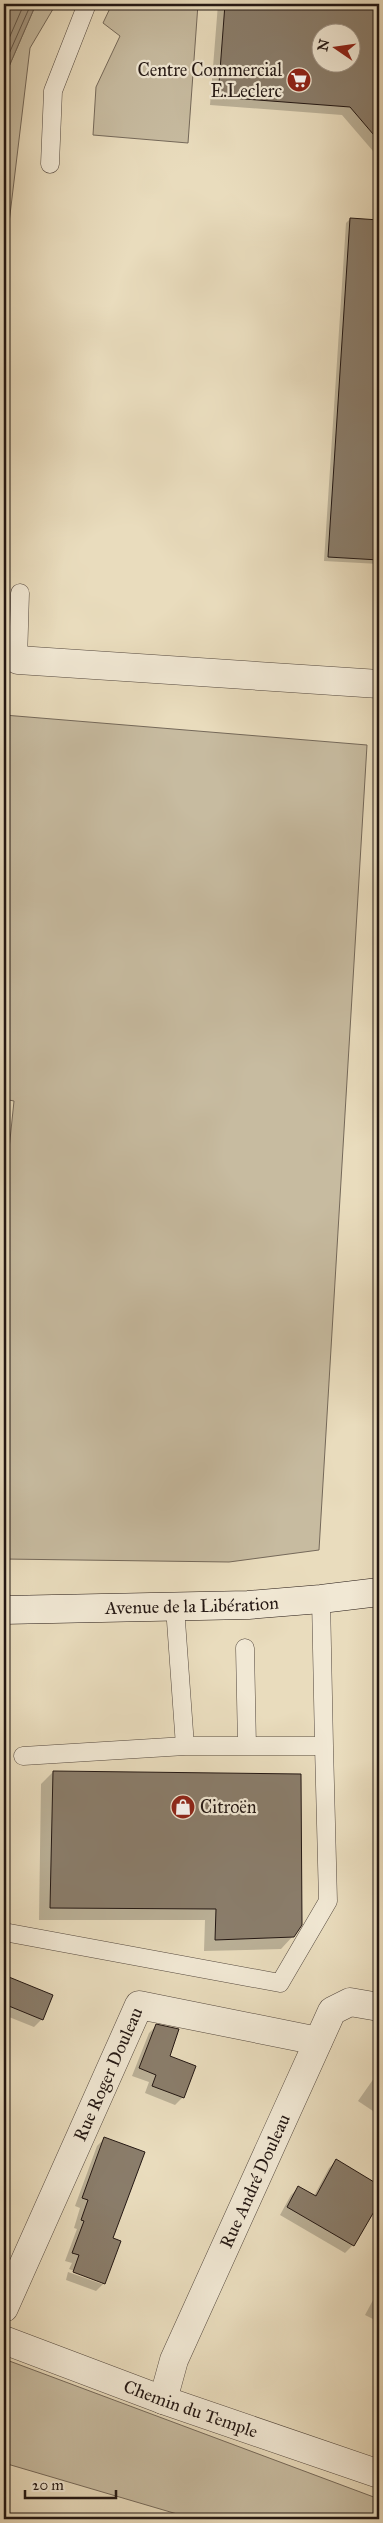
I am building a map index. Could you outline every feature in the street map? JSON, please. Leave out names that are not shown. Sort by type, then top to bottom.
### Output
[{"type":"street","points":[[18,660],[379,684]]},
{"type":"street","name":"Avenue de la Libération","points":[[4,1610],[248,1605],[321,1600],[379,1592]]},
{"type":"street","name":"Rue André Douleau","points":[[163,2400],[174,2360],[332,2011],[350,2002],[379,2006]]},
{"type":"street","name":"Rue Roger Douleau","points":[[4,2308],[139,2005],[318,2041]]},
{"type":"street","name":"Chemin du Temple","points":[[4,2340],[163,2400],[379,2474]]},
{"type":"lane","points":[[50,164],[53,91],[87,4]]},
{"type":"lane","points":[[18,660],[20,593]]},
{"type":"lane","points":[[4,1932],[280,1983],[328,1901],[321,1600]]},
{"type":"lane","points":[[175,1607],[185,1746]]},
{"type":"lane","points":[[245,1648],[247,1746]]},
{"type":"lane","points":[[23,1756],[185,1746],[324,1746]]},
{"type":"shaded area","points":[[36,4],[56,4],[30,48],[9,223],[4,241],[4,78]]},
{"type":"shaded area","points":[[112,4],[198,4],[188,143],[93,135],[96,87],[120,36],[103,23]]},
{"type":"shaded area","points":[[4,715],[367,745],[319,1550],[229,1562],[4,1559],[4,1198],[14,1101],[4,1099]]},
{"type":"shaded area","points":[[4,2359],[379,2499],[379,2519],[194,2519],[4,2463]]},
{"type":"water","points":[[4,4],[36,4],[4,78]]},
{"type":"building","name":"Centre Commercial E.Leclerc","points":[[225,4],[379,4],[379,141],[350,107],[218,97]]},
{"type":"building","points":[[350,218],[379,220],[379,560],[328,557]]},
{"type":"building","points":[[53,1771],[301,1774],[302,1925],[294,1937],[215,1940],[216,1909],[50,1908]]},
{"type":"building","points":[[4,1975],[53,1995],[43,2020],[4,2004]]},
{"type":"building","points":[[156,2024],[179,2029],[170,2056],[196,2066],[184,2098],[152,2086],[156,2075],[139,2068]]},
{"type":"building","points":[[104,2137],[145,2152],[113,2238],[121,2241],[105,2284],[73,2272],[79,2255],[72,2253],[84,2221],[81,2220],[88,2200],[82,2198]]},
{"type":"building","points":[[336,2159],[379,2185],[379,2203],[354,2246],[287,2207],[298,2186],[316,2196]]},
{"type":"place","name":"Centre Commercial E.Leclerc","points":[[299,80]]},
{"type":"place","name":"Citroën","points":[[183,1807]]}]
